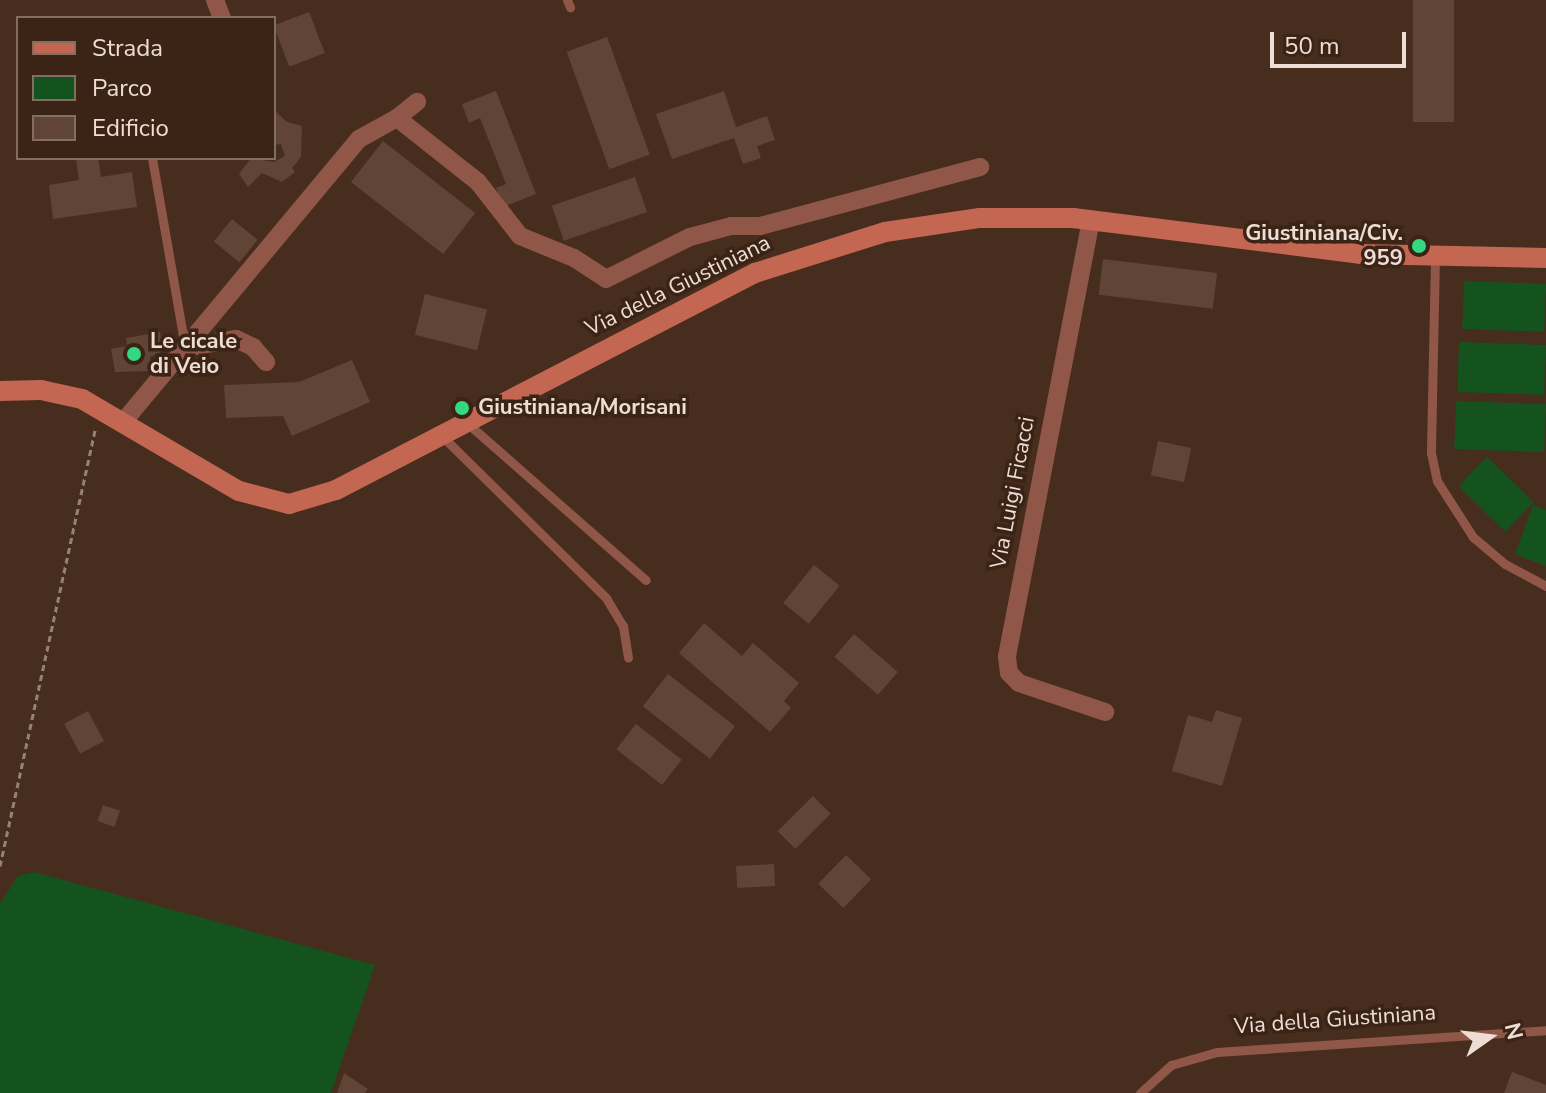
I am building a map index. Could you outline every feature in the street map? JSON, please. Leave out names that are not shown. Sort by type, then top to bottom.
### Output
[{"type":"street","points":[[124,421],[359,139],[397,118],[417,102]]},
{"type":"street","points":[[397,118],[478,182],[520,236],[574,258],[606,279],[690,237],[731,226],[760,226],[980,167]]},
{"type":"street","name":"Via della Giustiniana","points":[[0,391],[55,391],[100,408],[239,491],[282,504],[321,497],[467,423],[652,322],[812,252],[962,220],[1091,220],[1352,253],[1435,258],[1546,258]]},
{"type":"street","name":"Via Luigi Ficacci","points":[[1091,220],[1007,666],[1019,683],[1105,712]]},
{"type":"street","points":[[185,348],[236,339],[253,347],[266,362]]},
{"type":"lane","points":[[152,160],[185,348]]},
{"type":"lane","points":[[1435,258],[1431,453],[1437,481],[1473,537],[1505,564],[1546,586]]},
{"type":"lane","points":[[467,423],[646,580]]},
{"type":"lane","points":[[442,436],[606,598],[623,626],[628,658]]},
{"type":"lane","name":"Via della Giustiniana","points":[[1140,1093],[1171,1065],[1217,1052],[1546,1030]]},
{"type":"path","points":[[0,866],[100,408]]},
{"type":"green space","points":[[1464,281],[1546,284],[1544,332],[1462,329]]},
{"type":"green space","points":[[1459,342],[1546,345],[1544,395],[1457,392]]},
{"type":"green space","points":[[1456,401],[1546,404],[1544,452],[1454,449]]},
{"type":"green space","points":[[1487,457],[1534,502],[1505,532],[1459,486]]},
{"type":"green space","points":[[1533,505],[1546,510],[1546,566],[1515,554]]},
{"type":"green space","points":[[34,872],[375,965],[331,1093],[0,1093],[0,903],[18,876]]},
{"type":"building","points":[[1413,0],[1454,0],[1454,122],[1413,122]]},
{"type":"building","points":[[309,12],[325,53],[289,67],[276,25]]},
{"type":"building","points":[[607,37],[650,154],[609,169],[567,52]]},
{"type":"building","points":[[496,91],[536,194],[503,207],[496,188],[506,184],[480,118],[469,123],[462,104]]},
{"type":"building","points":[[724,91],[736,127],[767,116],[775,140],[757,146],[761,158],[743,164],[734,138],[672,159],[656,114]]},
{"type":"building","points":[[276,112],[287,122],[302,126],[301,157],[292,168],[295,172],[282,182],[262,173],[248,187],[239,174],[250,160],[274,162],[285,156],[281,144],[276,145]]},
{"type":"building","points":[[383,141],[475,213],[443,254],[351,182]]},
{"type":"building","points":[[76,160],[98,160],[101,177],[132,172],[137,207],[53,219],[49,185],[79,180]]},
{"type":"building","points":[[635,177],[647,212],[564,241],[552,206]]},
{"type":"building","points":[[232,219],[258,240],[239,262],[214,242]]},
{"type":"building","points":[[1103,259],[1217,273],[1213,309],[1099,295]]},
{"type":"building","points":[[425,294],[487,309],[477,350],[415,335]]},
{"type":"building","name":"Le cicale di Veio","points":[[160,332],[163,351],[150,357],[152,371],[115,372],[111,349],[127,346],[126,338]]},
{"type":"building","points":[[352,360],[370,402],[292,436],[283,416],[226,418],[224,385],[299,382]]},
{"type":"building","points":[[1158,441],[1191,448],[1184,482],[1151,475]]},
{"type":"building","points":[[814,565],[840,586],[809,624],[783,603]]},
{"type":"building","points":[[704,623],[742,656],[753,643],[799,683],[784,701],[791,708],[770,732],[679,653]]},
{"type":"building","points":[[854,634],[898,672],[878,695],[834,657]]},
{"type":"building","points":[[668,674],[735,726],[710,759],[643,706]]},
{"type":"building","points":[[1216,710],[1242,718],[1222,786],[1172,771],[1188,715],[1212,722]]},
{"type":"building","points":[[88,711],[104,741],[80,754],[64,724]]},
{"type":"building","points":[[636,724],[682,760],[662,785],[616,749]]},
{"type":"building","points":[[813,796],[831,814],[795,849],[778,831]]},
{"type":"building","points":[[103,805],[120,811],[114,827],[97,821]]},
{"type":"building","points":[[846,855],[871,879],[843,908],[818,884]]},
{"type":"building","points":[[774,864],[775,886],[737,888],[736,866]]},
{"type":"building","points":[[1512,1072],[1546,1085],[1546,1093],[1504,1093]]},
{"type":"building","points":[[344,1073],[368,1089],[365,1093],[337,1093]]},
{"type":"place","name":"Giustiniana/Civ. 959","points":[[1419,246]]},
{"type":"place","name":"Le cicale di Veio","points":[[134,354]]},
{"type":"place","name":"Giustiniana/Morisani","points":[[462,408]]}]
